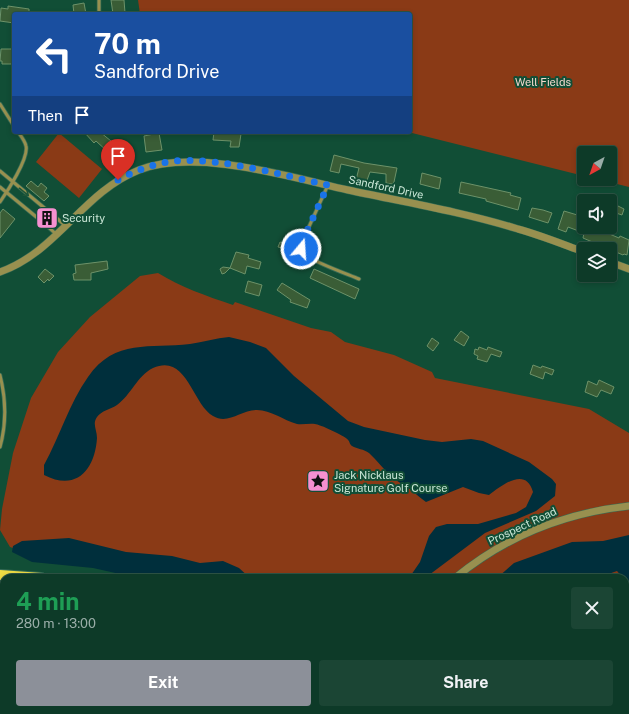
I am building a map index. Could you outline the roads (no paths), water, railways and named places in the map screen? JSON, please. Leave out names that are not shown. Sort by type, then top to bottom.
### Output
[{"type":"street","name":"Sandford Drive","points":[[0,272],[35,254],[57,235],[102,191],[118,180],[140,169],[166,162],[197,162],[236,166],[328,185],[517,228],[577,249]]},
{"type":"street","points":[[617,265],[629,269]]},
{"type":"street","name":"Prospect Road","points":[[460,574],[479,559],[539,528],[568,517],[603,509],[629,506]]},
{"type":"lane","points":[[99,0],[99,12]]},
{"type":"lane","points":[[0,104],[12,123]]},
{"type":"lane","points":[[0,202],[13,182],[25,157],[26,149],[20,134]]},
{"type":"lane","points":[[0,171],[48,211]]},
{"type":"lane","points":[[328,185],[302,242],[301,249],[304,254],[360,279]]},
{"type":"lane","points":[[0,187],[40,220]]},
{"type":"lane","points":[[54,216],[66,226]]},
{"type":"lane","points":[[46,225],[57,235]]},
{"type":"lane","points":[[0,375],[6,411],[0,447]]},
{"type":"lane","points":[[0,570],[10,574]]},
{"type":"water","points":[[229,337],[266,348],[294,376],[348,421],[364,427],[425,440],[442,442],[471,439],[483,441],[529,462],[552,479],[556,484],[555,496],[536,511],[485,533],[430,574],[412,574],[420,562],[429,536],[436,527],[447,524],[478,524],[516,513],[526,507],[533,492],[530,484],[525,480],[513,480],[489,495],[463,487],[426,502],[408,487],[392,477],[369,453],[352,446],[345,437],[321,426],[313,424],[297,424],[262,410],[245,412],[224,419],[213,416],[206,410],[181,373],[174,367],[164,365],[147,371],[122,401],[101,413],[97,417],[95,422],[97,438],[96,449],[88,468],[82,474],[75,479],[66,481],[56,480],[44,475],[44,465],[75,398],[81,387],[98,365],[110,356],[134,348],[190,344]]},
{"type":"water","points":[[629,535],[629,574],[620,574],[617,571],[608,574],[502,574],[514,563],[572,542],[603,541]]},
{"type":"water","points":[[69,538],[126,552],[172,556],[200,563],[223,561],[239,568],[246,574],[120,574],[93,568],[32,562],[12,552],[13,546],[22,541]]},
{"type":"place","name":"Security","points":[[47,218]]},
{"type":"place","name":"Jack Nicklaus Signature Golf Course","points":[[318,481]]},
{"type":"park label","name":"Well Fields","points":[[543,82]]}]
